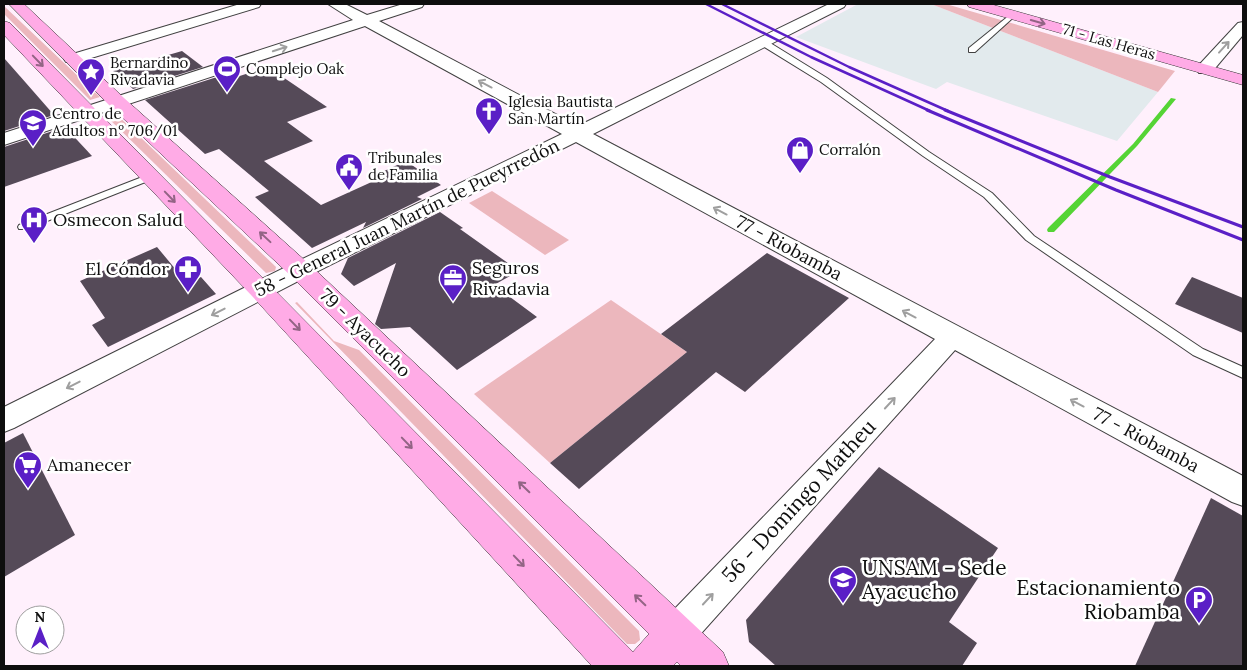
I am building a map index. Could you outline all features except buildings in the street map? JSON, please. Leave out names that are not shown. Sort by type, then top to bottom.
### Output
[{"type":"main road","name":"79 - Ayacucho","points":[[16,4],[117,102],[300,270],[709,666]]},
{"type":"main road","name":"71 - Las Heras","points":[[974,4],[1243,80]]},
{"type":"main road","points":[[4,26],[261,290],[619,666]]},
{"type":"main road","name":"56 - Domingo Matheu","points":[[647,666],[675,635]]},
{"type":"street","points":[[72,59],[254,4]]},
{"type":"street","name":"77 - Riobamba","points":[[335,4],[1243,492]]},
{"type":"street","points":[[4,139],[417,4]]},
{"type":"street","name":"58 - General Juan Martín de Pueyrredón","points":[[4,420],[300,270],[764,43],[838,4]]},
{"type":"street","points":[[1204,69],[1243,26]]},
{"type":"street","name":"56 - Domingo Matheu","points":[[675,635],[952,337]]},
{"type":"lane","points":[[972,50],[1014,15]]},
{"type":"lane","points":[[764,43],[824,80],[926,154],[988,196],[1030,238],[1198,352],[1243,373]]},
{"type":"lane","points":[[23,227],[150,177]]},
{"type":"shaded area","points":[[858,4],[931,4],[1158,92],[1117,141],[947,82],[936,89],[796,37]]},
{"type":"shaded area","points":[[931,4],[946,4],[1175,71],[1158,92]]},
{"type":"shaded area","points":[[4,6],[100,97],[90,100],[4,14]]},
{"type":"shaded area","points":[[112,110],[276,267],[275,271],[266,273],[103,113]]},
{"type":"shaded area","points":[[492,191],[569,240],[545,255],[469,203]]},
{"type":"shaded area","points":[[611,300],[687,352],[550,463],[474,394]]},
{"type":"shaded area","points":[[297,302],[334,341],[359,350],[639,631],[640,640],[635,644],[627,644],[295,303]]},
{"type":"waterway","points":[[1051,230],[1135,145],[1173,99]]},
{"type":"railway","points":[[706,4],[811,57],[930,111]]},
{"type":"railway","points":[[722,4],[849,67],[948,111]]},
{"type":"railway","points":[[927,110],[1116,190],[1243,240]]},
{"type":"railway","points":[[945,110],[1110,177],[1243,227]]},
{"type":"place","name":"Complejo Oak","points":[[227,93]]},
{"type":"place","name":"Bernardino Rivadavia","points":[[91,96]]},
{"type":"place","name":"Iglesia Bautista San Martín","points":[[489,135]]},
{"type":"place","name":"Centro de Adultos nº 706/01","points":[[33,147]]},
{"type":"place","name":"Corralón","points":[[800,174]]},
{"type":"place","name":"Tribunales de Familia","points":[[349,191]]},
{"type":"place","name":"Osmecon Salud","points":[[34,244]]},
{"type":"place","name":"El Cóndor","points":[[188,293]]},
{"type":"place","name":"Seguros Rivadavia","points":[[453,302]]},
{"type":"place","name":"Amanecer","points":[[28,489]]},
{"type":"place","name":"UNSAM - Sede Ayacucho","points":[[843,604]]},
{"type":"place","name":"Estacionamiento Riobamba","points":[[1199,624]]}]
